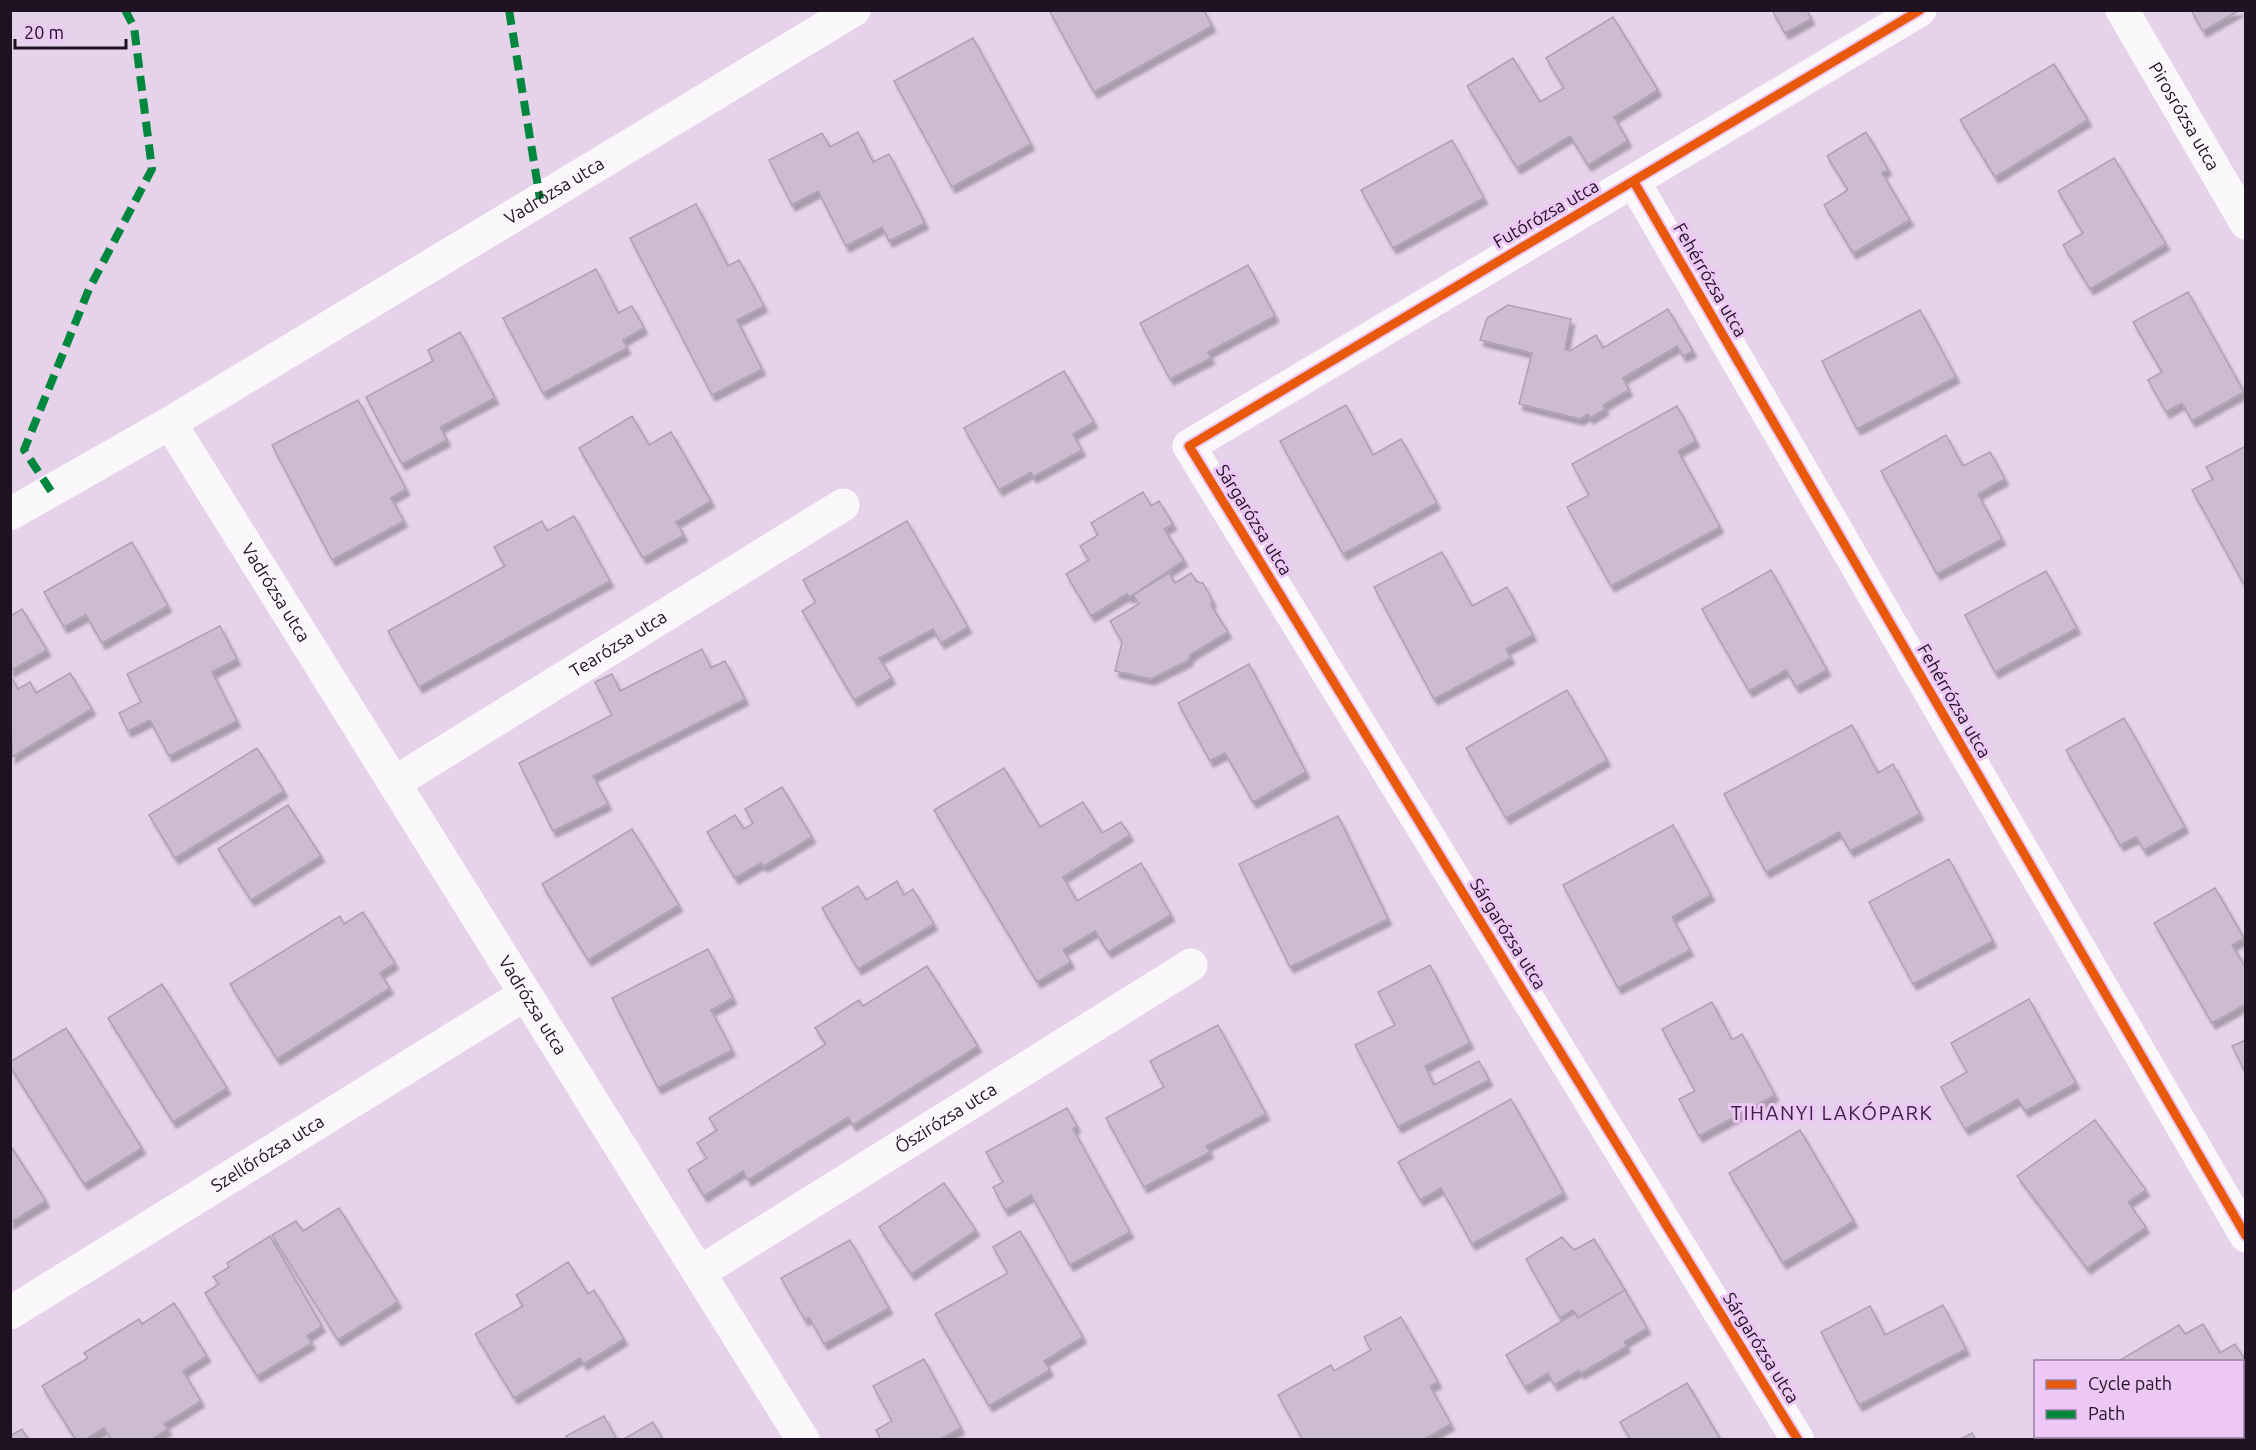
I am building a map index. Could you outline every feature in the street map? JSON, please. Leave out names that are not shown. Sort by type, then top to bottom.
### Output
[{"type":"street","name":"Vadrózsa utca","points":[[803,1440],[170,423],[854,10]]},
{"type":"street","name":"Futórózsa utca","points":[[1189,446],[1920,10]]},
{"type":"street","name":"Pirosrózsa utca","points":[[2122,10],[2246,223]]},
{"type":"street","name":"Fehérrózsa utca","points":[[1634,182],[2246,1236]]},
{"type":"street","points":[[10,514],[170,423]]},
{"type":"street","name":"Sárgarózsa utca","points":[[1189,446],[1798,1440]]},
{"type":"street","name":"Tearózsa utca","points":[[394,783],[843,505]]},
{"type":"street","name":"Őszirózsa utca","points":[[700,1272],[1191,964]]},
{"type":"street","name":"Szellőrózsa utca","points":[[10,1313],[524,995]]},
{"type":"building","points":[[1049,10],[1204,10],[1212,26],[1094,92]]},
{"type":"building","points":[[1772,10],[1807,10],[1811,19],[1785,33]]},
{"type":"building","points":[[2191,10],[2240,10],[2203,31]]},
{"type":"building","points":[[1613,17],[1658,90],[1614,117],[1628,141],[1588,165],[1570,136],[1517,168],[1467,86],[1513,58],[1540,102],[1564,88],[1546,58]]},
{"type":"building","points":[[973,38],[1031,144],[952,187],[894,81]]},
{"type":"building","points":[[2054,64],[2088,120],[1995,177],[1960,120]]},
{"type":"building","points":[[858,132],[873,162],[889,154],[925,223],[889,241],[882,227],[846,246],[818,191],[792,205],[769,160],[822,133],[830,147]]},
{"type":"building","points":[[1866,132],[1888,169],[1882,173],[1910,220],[1853,253],[1824,205],[1848,190],[1827,156]]},
{"type":"building","points":[[1452,140],[1484,198],[1393,248],[1361,190]]},
{"type":"building","points":[[2114,158],[2166,244],[2090,289],[2063,245],[2083,233],[2058,191]]},
{"type":"building","points":[[696,204],[728,266],[739,260],[764,306],[737,320],[762,369],[712,395],[630,238]]},
{"type":"building","points":[[1248,265],[1275,316],[1208,352],[1211,358],[1170,379],[1140,323]]},
{"type":"building","points":[[596,269],[618,313],[632,306],[644,328],[623,340],[627,348],[543,393],[503,318]]},
{"type":"building","points":[[2188,292],[2244,392],[2192,421],[2182,403],[2166,412],[2148,380],[2162,372],[2133,322]]},
{"type":"building","points":[[1508,305],[1571,319],[1565,349],[1570,351],[1596,335],[1603,348],[1668,309],[1693,351],[1683,356],[1677,346],[1623,378],[1629,390],[1603,405],[1605,409],[1590,418],[1588,414],[1580,419],[1519,404],[1532,353],[1480,340],[1487,318]]},
{"type":"building","points":[[1920,310],[1956,377],[1857,429],[1822,361]]},
{"type":"building","points":[[460,332],[495,398],[440,427],[447,440],[402,464],[366,397],[433,361],[428,350]]},
{"type":"building","points":[[1064,371],[1094,422],[1073,434],[1082,450],[1033,477],[1031,472],[999,490],[964,428]]},
{"type":"building","points":[[358,400],[406,489],[391,498],[404,521],[332,560],[272,445]]},
{"type":"building","points":[[1346,405],[1373,455],[1401,439],[1437,503],[1343,554],[1280,441]]},
{"type":"building","points":[[1677,406],[1696,441],[1678,451],[1720,527],[1611,586],[1567,507],[1589,495],[1572,464]]},
{"type":"building","points":[[632,416],[649,445],[671,432],[711,501],[676,522],[684,535],[643,558],[579,448]]},
{"type":"building","points":[[1946,435],[1963,466],[1990,452],[2005,479],[1978,494],[2002,539],[1937,574],[1881,471]]},
{"type":"building","points":[[2246,446],[2246,588],[2192,490],[2213,479],[2206,467]]},
{"type":"building","points":[[1143,492],[1151,506],[1159,501],[1173,524],[1164,529],[1184,560],[1133,595],[1129,597],[1127,594],[1091,616],[1066,574],[1089,560],[1080,546],[1098,535],[1091,523]]},
{"type":"building","points":[[574,516],[610,581],[419,687],[388,631],[505,566],[494,547],[542,521],[547,531]]},
{"type":"building","points":[[907,521],[968,627],[941,643],[933,629],[879,658],[892,678],[854,700],[802,611],[816,602],[803,580]]},
{"type":"building","points":[[132,542],[168,606],[102,643],[86,615],[64,627],[44,592]]},
{"type":"building","points":[[1442,552],[1472,606],[1507,587],[1533,635],[1506,649],[1511,658],[1434,699],[1374,587]]},
{"type":"building","points":[[1771,570],[1827,670],[1796,687],[1786,670],[1749,691],[1702,609]]},
{"type":"building","points":[[2046,571],[2077,628],[1995,672],[1965,615]]},
{"type":"building","points":[[1169,573],[1175,583],[1191,573],[1197,582],[1203,583],[1212,600],[1211,605],[1228,632],[1190,655],[1189,660],[1151,679],[1115,671],[1122,642],[1110,621],[1139,604],[1133,595]]},
{"type":"building","points":[[22,609],[47,650],[10,671],[10,616]]},
{"type":"building","points":[[220,626],[237,659],[212,672],[237,721],[169,756],[150,720],[128,731],[119,713],[141,702],[127,674]]},
{"type":"building","points":[[702,649],[711,668],[725,661],[745,699],[593,776],[608,804],[553,831],[519,763],[612,715],[595,682],[612,674],[620,691]]},
{"type":"building","points":[[1249,664],[1306,772],[1253,802],[1225,753],[1210,761],[1178,703]]},
{"type":"building","points":[[70,673],[92,709],[12,757],[10,675],[18,689],[30,682],[36,693]]},
{"type":"building","points":[[1567,690],[1607,760],[1506,818],[1466,748]]},
{"type":"building","points":[[2124,718],[2185,827],[2144,850],[2136,837],[2120,845],[2066,750]]},
{"type":"building","points":[[1852,725],[1878,773],[1893,764],[1920,814],[1850,851],[1839,832],[1766,872],[1724,794]]},
{"type":"building","points":[[257,748],[284,791],[175,858],[149,815]]},
{"type":"building","points":[[1004,768],[1040,827],[1083,802],[1102,833],[1121,822],[1130,835],[1063,877],[1077,901],[1141,863],[1171,915],[1108,952],[1095,931],[1063,950],[1071,962],[1037,982],[934,810]]},
{"type":"building","points":[[782,787],[812,837],[764,866],[761,863],[735,878],[707,832],[735,815],[744,829],[753,823],[745,809]]},
{"type":"building","points":[[288,805],[321,856],[251,900],[218,849]]},
{"type":"building","points":[[1338,816],[1388,919],[1290,967],[1239,864]]},
{"type":"building","points":[[1673,825],[1711,895],[1672,917],[1690,950],[1618,988],[1563,885]]},
{"type":"building","points":[[632,829],[679,905],[588,960],[542,884]]},
{"type":"building","points":[[1949,859],[1993,941],[1913,984],[1869,902]]},
{"type":"building","points":[[897,881],[904,895],[913,889],[934,924],[858,969],[822,908],[858,886],[866,900]]},
{"type":"building","points":[[2215,888],[2244,938],[2232,945],[2246,968],[2246,1004],[2212,1023],[2154,923]]},
{"type":"building","points":[[363,912],[395,963],[380,973],[390,988],[277,1059],[230,984],[340,916],[344,924]]},
{"type":"building","points":[[708,949],[733,998],[711,1010],[732,1050],[658,1088],[612,998]]},
{"type":"building","points":[[1430,965],[1470,1043],[1425,1066],[1434,1085],[1479,1061],[1489,1080],[1398,1127],[1355,1045],[1395,1025],[1378,992]]},
{"type":"building","points":[[927,966],[978,1046],[853,1125],[848,1117],[748,1180],[743,1171],[704,1196],[688,1170],[707,1158],[697,1143],[717,1130],[709,1118],[826,1044],[815,1028],[859,1000],[863,1006]]},
{"type":"building","points":[[162,984],[227,1088],[173,1122],[108,1018]]},
{"type":"building","points":[[2029,999],[2076,1083],[2025,1111],[2018,1099],[1965,1129],[1941,1087],[1967,1072],[1951,1043]]},
{"type":"building","points":[[1712,1002],[1732,1040],[1742,1034],[1775,1095],[1699,1136],[1679,1099],[1695,1091],[1662,1029]]},
{"type":"building","points":[[1218,1025],[1266,1114],[1206,1146],[1210,1152],[1144,1187],[1106,1118],[1164,1087],[1150,1061]]},
{"type":"building","points":[[66,1028],[142,1148],[84,1184],[10,1066],[10,1062]]},
{"type":"building","points":[[2246,1040],[2246,1074],[2232,1046]]},
{"type":"building","points":[[1511,1099],[1564,1193],[1472,1244],[1441,1188],[1420,1200],[1398,1162]]},
{"type":"building","points":[[1067,1108],[1077,1126],[1073,1129],[1130,1232],[1070,1265],[1031,1195],[1005,1210],[993,1187],[1003,1182],[986,1152]]},
{"type":"building","points":[[2095,1120],[2146,1190],[2128,1202],[2146,1227],[2087,1268],[2017,1176]]},
{"type":"building","points":[[1800,1130],[1854,1221],[1783,1263],[1729,1173]]},
{"type":"building","points":[[10,1145],[46,1201],[10,1223]]},
{"type":"building","points":[[944,1183],[976,1230],[911,1274],[879,1227]]},
{"type":"building","points":[[339,1208],[398,1302],[338,1340],[272,1235],[296,1221],[303,1231]]},
{"type":"building","points":[[1020,1231],[1083,1337],[1044,1361],[1050,1370],[989,1406],[935,1314],[1008,1273],[993,1247]]},
{"type":"building","points":[[270,1236],[322,1326],[307,1336],[312,1343],[257,1376],[205,1293],[219,1284],[213,1277],[229,1267],[227,1263]]},
{"type":"building","points":[[1562,1237],[1574,1250],[1594,1239],[1625,1290],[1578,1318],[1573,1310],[1560,1318],[1526,1259]]},
{"type":"building","points":[[850,1240],[889,1308],[824,1344],[809,1317],[805,1320],[781,1278]]},
{"type":"building","points":[[568,1262],[588,1294],[594,1290],[624,1339],[584,1364],[580,1358],[514,1398],[475,1334],[523,1306],[516,1295]]},
{"type":"building","points":[[1625,1290],[1647,1328],[1624,1342],[1627,1346],[1581,1373],[1579,1370],[1554,1385],[1548,1373],[1525,1387],[1506,1355],[1575,1313],[1578,1318]]},
{"type":"building","points":[[174,1303],[207,1356],[183,1371],[201,1401],[164,1424],[168,1429],[151,1440],[112,1440],[104,1428],[85,1440],[76,1440],[42,1386],[88,1358],[84,1353],[139,1319],[142,1324]]},
{"type":"building","points":[[1943,1305],[1966,1349],[1859,1405],[1821,1332],[1870,1306],[1885,1335]]},
{"type":"building","points":[[1401,1317],[1438,1382],[1430,1386],[1451,1424],[1423,1440],[1303,1440],[1278,1395],[1331,1365],[1334,1371],[1371,1350],[1364,1337]]},
{"type":"building","points":[[2203,1324],[2220,1353],[2235,1344],[2246,1361],[2246,1389],[2244,1390],[2244,1360],[2120,1360],[2179,1325],[2185,1334]]},
{"type":"building","points":[[924,1359],[961,1428],[939,1440],[881,1440],[876,1430],[892,1421],[873,1386]]},
{"type":"building","points":[[1687,1383],[1721,1440],[1631,1440],[1620,1422]]},
{"type":"building","points":[[604,1416],[617,1440],[568,1440],[566,1436]]},
{"type":"building","points":[[2244,1420],[2246,1420],[2246,1440],[2206,1440],[2209,1438],[2244,1438]]},
{"type":"building","points":[[653,1422],[663,1440],[622,1440]]},
{"type":"building","points":[[22,1429],[28,1440],[10,1440],[10,1436]]},
{"type":"building","points":[[1972,1433],[1976,1440],[1959,1440]]},
{"type":"marked path","points":[[51,491],[24,450],[89,289],[152,169],[134,27],[125,10]]},
{"type":"marked path","points":[[509,10],[540,199]]},
{"type":"cycle path","points":[[1798,1440],[1189,446],[1920,10]]},
{"type":"cycle path","points":[[1634,182],[2246,1236]]},
{"type":"district","name":"TIHANYI LAKÓPARK","points":[[1832,1113]]}]
